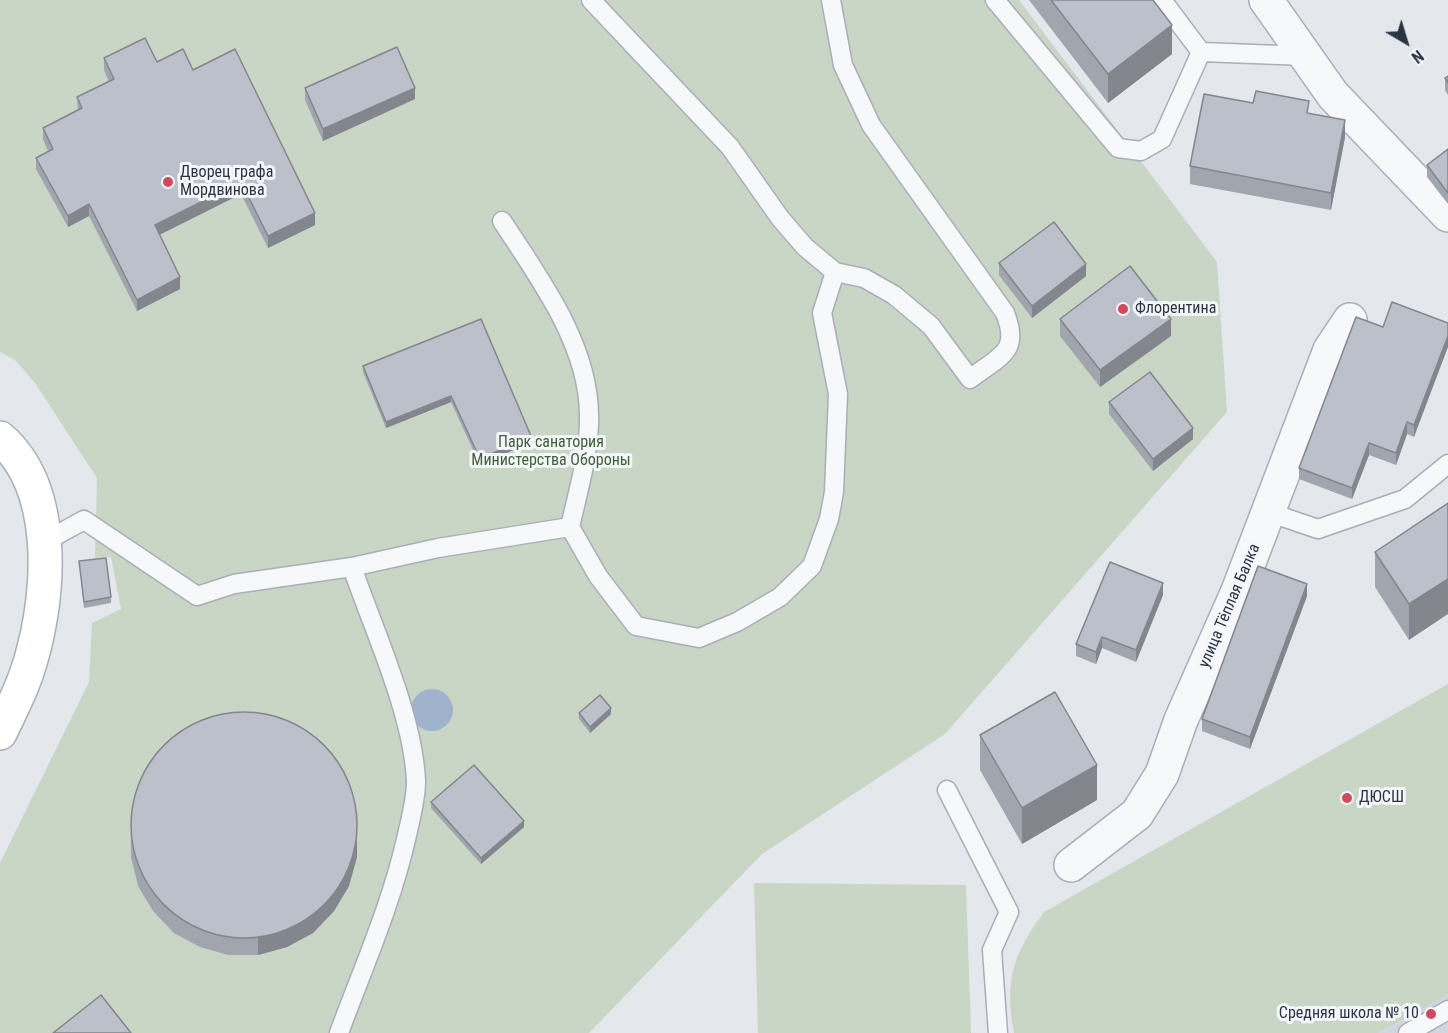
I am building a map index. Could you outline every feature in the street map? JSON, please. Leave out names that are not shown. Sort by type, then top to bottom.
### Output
[{"type":"main road","points":[[0,438],[14,451],[36,491],[44,542],[43,610],[26,675],[0,733]]},
{"type":"street","points":[[1266,0],[1333,95],[1448,215]]},
{"type":"street","name":"улица Тёплая Балка","points":[[1071,865],[1137,814],[1162,774],[1268,512],[1330,350],[1350,320]]},
{"type":"lane","points":[[591,0],[730,147],[780,218],[805,247],[835,272],[864,278],[894,295],[931,326],[970,379],[1009,348],[1013,338],[1005,313],[871,125],[843,65],[831,0]]},
{"type":"lane","points":[[996,0],[1118,147],[1141,151],[1162,139],[1201,52]]},
{"type":"lane","points":[[1162,0],[1201,52]]},
{"type":"lane","points":[[1201,52],[1306,56]]},
{"type":"lane","points":[[502,221],[537,275],[570,334],[584,375],[589,414],[585,459],[570,527],[598,576],[636,626],[699,638],[737,622],[788,590],[812,566],[829,519],[834,492],[838,394],[822,313],[835,272]]},
{"type":"lane","points":[[1268,512],[1318,529],[1405,499],[1448,464]]},
{"type":"lane","points":[[44,542],[84,520],[197,596],[234,584],[352,567],[438,548],[570,527]]},
{"type":"lane","points":[[339,1033],[398,875],[414,804],[416,782],[412,749],[398,699],[352,567]]},
{"type":"lane","points":[[947,790],[1009,912],[992,950],[998,1033]]},
{"type":"lane","points":[[1408,1033],[1448,1010]]},
{"type":"shaded area","name":"Средняя школа № 10","points":[[1448,995],[1448,1033],[1378,1033]]},
{"type":"green space","name":"Парк санатория Министерства Обороны","points":[[0,0],[1019,0],[1217,262],[1227,412],[945,734],[762,854],[589,1033],[0,1033],[0,863],[89,682],[92,623],[121,609],[111,557],[95,558],[97,478],[35,383],[15,360],[0,352]]},
{"type":"green space","name":"ДЮСШ","points":[[1448,684],[1448,995],[1378,1033],[1014,1033],[1010,998],[1014,969],[1025,941],[1044,912]]},
{"type":"green space","points":[[754,883],[966,885],[971,1033],[758,1033]]},
{"type":"water","points":[[432,689],[447,695],[453,710],[447,725],[432,731],[417,725],[411,710],[417,695]]},
{"type":"building","points":[[1051,0],[1153,0],[1172,25],[1108,74]]},
{"type":"building","name":"Дворец графа Мордвинова","points":[[145,38],[157,62],[183,49],[193,70],[235,49],[315,213],[268,236],[241,182],[155,225],[180,277],[137,300],[89,204],[68,216],[36,158],[53,149],[43,128],[82,108],[77,97],[114,79],[104,58]]},
{"type":"building","points":[[397,47],[415,88],[323,129],[305,88]]},
{"type":"building","points":[[1256,91],[1309,101],[1307,113],[1345,120],[1331,193],[1190,166],[1204,94],[1253,103]]},
{"type":"building","points":[[1448,149],[1448,193],[1427,165]]},
{"type":"building","points":[[1054,222],[1086,264],[1032,306],[999,263]]},
{"type":"building","name":"Флорентина","points":[[1130,266],[1171,319],[1100,370],[1060,319]]},
{"type":"building","points":[[1392,302],[1448,323],[1448,336],[1414,425],[1407,422],[1396,453],[1369,443],[1352,488],[1299,468],[1356,317],[1383,327]]},
{"type":"building","points":[[481,319],[531,436],[480,459],[451,396],[386,422],[363,366]]},
{"type":"building","points":[[1150,372],[1193,428],[1153,459],[1109,402]]},
{"type":"building","points":[[1448,503],[1448,579],[1409,604],[1375,552]]},
{"type":"building","points":[[106,558],[111,597],[84,602],[79,561]]},
{"type":"building","points":[[1110,562],[1163,583],[1136,650],[1102,637],[1096,652],[1076,644]]},
{"type":"building","points":[[1258,566],[1307,584],[1250,737],[1202,719]]},
{"type":"building","points":[[1055,692],[1097,765],[1022,808],[980,735]]},
{"type":"building","points":[[600,695],[611,708],[590,727],[579,713]]},
{"type":"building","points":[[233,712],[255,712],[297,725],[324,745],[344,772],[355,803],[357,825],[355,847],[344,878],[324,905],[297,925],[277,933],[255,938],[233,938],[191,925],[172,912],[157,897],[144,878],[136,858],[131,836],[131,814],[144,772],[157,753],[172,738],[191,725],[211,717]]},
{"type":"building","points":[[474,765],[524,821],[481,858],[431,802]]},
{"type":"building","points":[[101,995],[131,1033],[53,1033]]},
{"type":"place","name":"Дворец графа Мордвинова","points":[[168,182]]},
{"type":"place","name":"Флорентина","points":[[1123,309]]},
{"type":"place","name":"ДЮСШ","points":[[1347,798]]},
{"type":"place","name":"Средняя школа № 10","points":[[1431,1014]]}]
